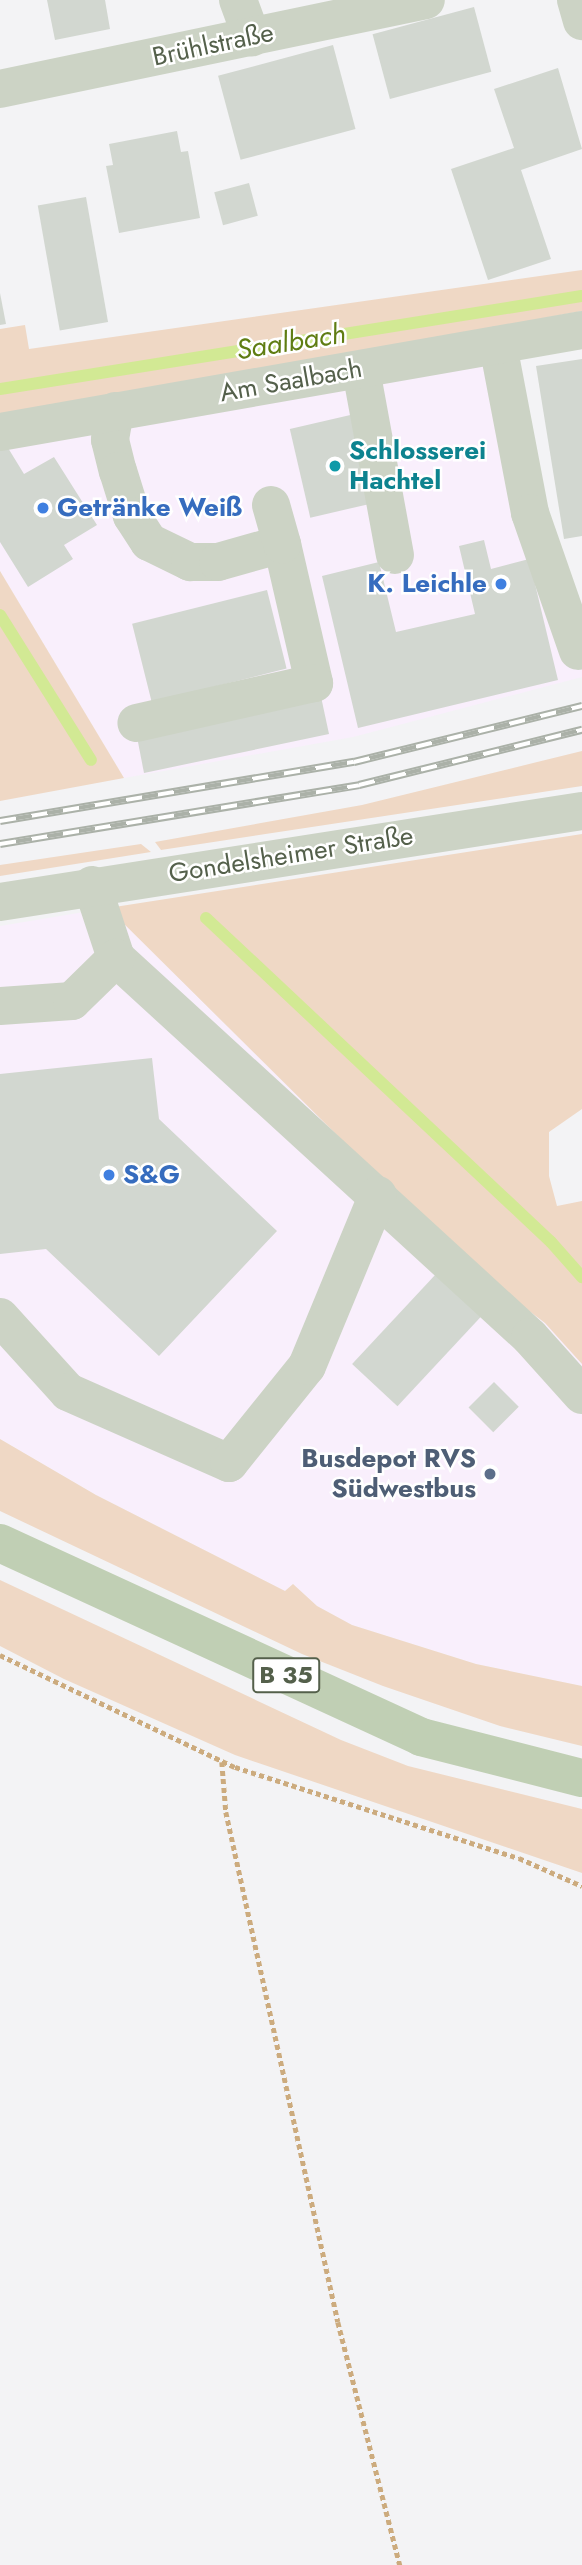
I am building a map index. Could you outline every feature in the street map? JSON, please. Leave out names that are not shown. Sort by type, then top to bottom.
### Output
[{"type":"main road","name":"B 35","points":[[0,1543],[421,1737],[582,1778]]},
{"type":"street","points":[[239,0],[252,38]]},
{"type":"street","name":"Brühlstraße","points":[[0,89],[426,0]]},
{"type":"street","points":[[576,0],[582,21]]},
{"type":"street","name":"Am Saalbach","points":[[0,432],[582,330]]},
{"type":"street","points":[[498,345],[530,513],[578,651]]},
{"type":"street","points":[[361,370],[395,555]]},
{"type":"street","points":[[115,411],[110,440],[118,471],[132,516],[149,542],[190,562],[218,562],[282,544]]},
{"type":"street","points":[[136,723],[314,684],[271,505]]},
{"type":"street","name":"Gondelsheimer Straße","points":[[0,902],[92,885],[582,811]]},
{"type":"street","points":[[92,885],[116,958],[378,1195],[530,1337],[582,1395]]},
{"type":"street","points":[[0,1006],[72,1001],[116,958]]},
{"type":"street","points":[[0,1317],[68,1392],[229,1462],[307,1366],[378,1195]]},
{"type":"path","points":[[0,1655],[222,1762],[386,1819],[519,1858],[582,1886]]},
{"type":"path","points":[[222,1762],[226,1812],[338,2322],[400,2565]]},
{"type":"shaded area","points":[[582,270],[582,311],[0,419],[0,329],[25,325],[29,349]]},
{"type":"shaded area","points":[[495,327],[582,649],[582,677],[353,737],[124,778],[0,571],[0,419]]},
{"type":"shaded area","points":[[0,571],[124,778],[0,801]]},
{"type":"shaded area","points":[[582,751],[582,786],[161,850],[155,842],[362,805]]},
{"type":"shaded area","points":[[582,834],[582,1109],[549,1132],[549,1176],[557,1206],[582,1201],[582,1364],[545,1323],[464,1261],[108,908]]},
{"type":"shaded area","points":[[141,844],[151,852],[0,876],[0,865]]},
{"type":"shaded area","points":[[108,908],[464,1261],[546,1324],[582,1363],[582,1686],[476,1664],[352,1625],[317,1606],[293,1584],[285,1591],[96,1495],[0,1439],[0,926]]},
{"type":"shaded area","points":[[0,1439],[96,1495],[285,1591],[293,1584],[317,1606],[352,1625],[476,1664],[582,1686],[582,1746],[500,1726],[383,1686],[302,1654],[0,1511]]},
{"type":"shaded area","points":[[0,1580],[341,1740],[408,1766],[582,1809],[582,1873],[235,1755],[64,1679],[0,1646]]},
{"type":"building","points":[[47,0],[105,0],[110,29],[55,40]]},
{"type":"building","points":[[474,7],[491,72],[390,99],[373,34]]},
{"type":"building","points":[[333,45],[356,129],[241,160],[218,76]]},
{"type":"building","points":[[558,68],[582,149],[521,170],[551,259],[488,280],[451,169],[514,148],[494,89]]},
{"type":"building","points":[[177,131],[181,152],[188,151],[200,218],[119,233],[106,166],[113,165],[109,144]]},
{"type":"building","points":[[249,183],[258,216],[223,225],[214,192]]},
{"type":"building","points":[[86,197],[108,322],[60,331],[38,206]]},
{"type":"building","points":[[0,293],[6,324],[0,325]]},
{"type":"building","points":[[582,359],[582,536],[564,539],[536,366]]},
{"type":"building","name":"Schlosserei Hachtel","points":[[359,413],[379,502],[310,518],[290,429]]},
{"type":"building","name":"Getränke Weiß","points":[[5,443],[24,474],[54,457],[97,525],[64,545],[73,559],[28,587],[0,542],[0,446]]},
{"type":"building","points":[[484,540],[491,569],[529,559],[558,680],[358,728],[322,576],[379,562],[396,632],[475,614],[459,546]]},
{"type":"building","points":[[267,590],[287,669],[152,702],[132,624]]},
{"type":"building","points":[[320,692],[329,734],[144,773],[137,737]]},
{"type":"building","name":"S&G","points":[[152,1058],[159,1119],[277,1231],[159,1356],[46,1249],[0,1254],[0,1074]]},
{"type":"building","points":[[436,1274],[481,1316],[397,1406],[352,1364]]},
{"type":"building","points":[[494,1382],[519,1407],[493,1432],[469,1407]]},
{"type":"waterway","name":"Saalbach","points":[[0,389],[582,296]]},
{"type":"waterway","points":[[0,615],[91,760]]},
{"type":"waterway","points":[[206,918],[551,1242],[582,1277]]},
{"type":"railway","points":[[0,821],[354,762],[582,706]]},
{"type":"railway","points":[[0,844],[359,785],[582,730]]},
{"type":"place","name":"Schlosserei Hachtel","points":[[335,466]]},
{"type":"place","name":"Getränke Weiß","points":[[43,508]]},
{"type":"place","name":"K. Leichle","points":[[501,584]]},
{"type":"place","name":"S&G","points":[[109,1175]]},
{"type":"place","name":"Busdepot RVS Südwestbus","points":[[490,1474]]}]
